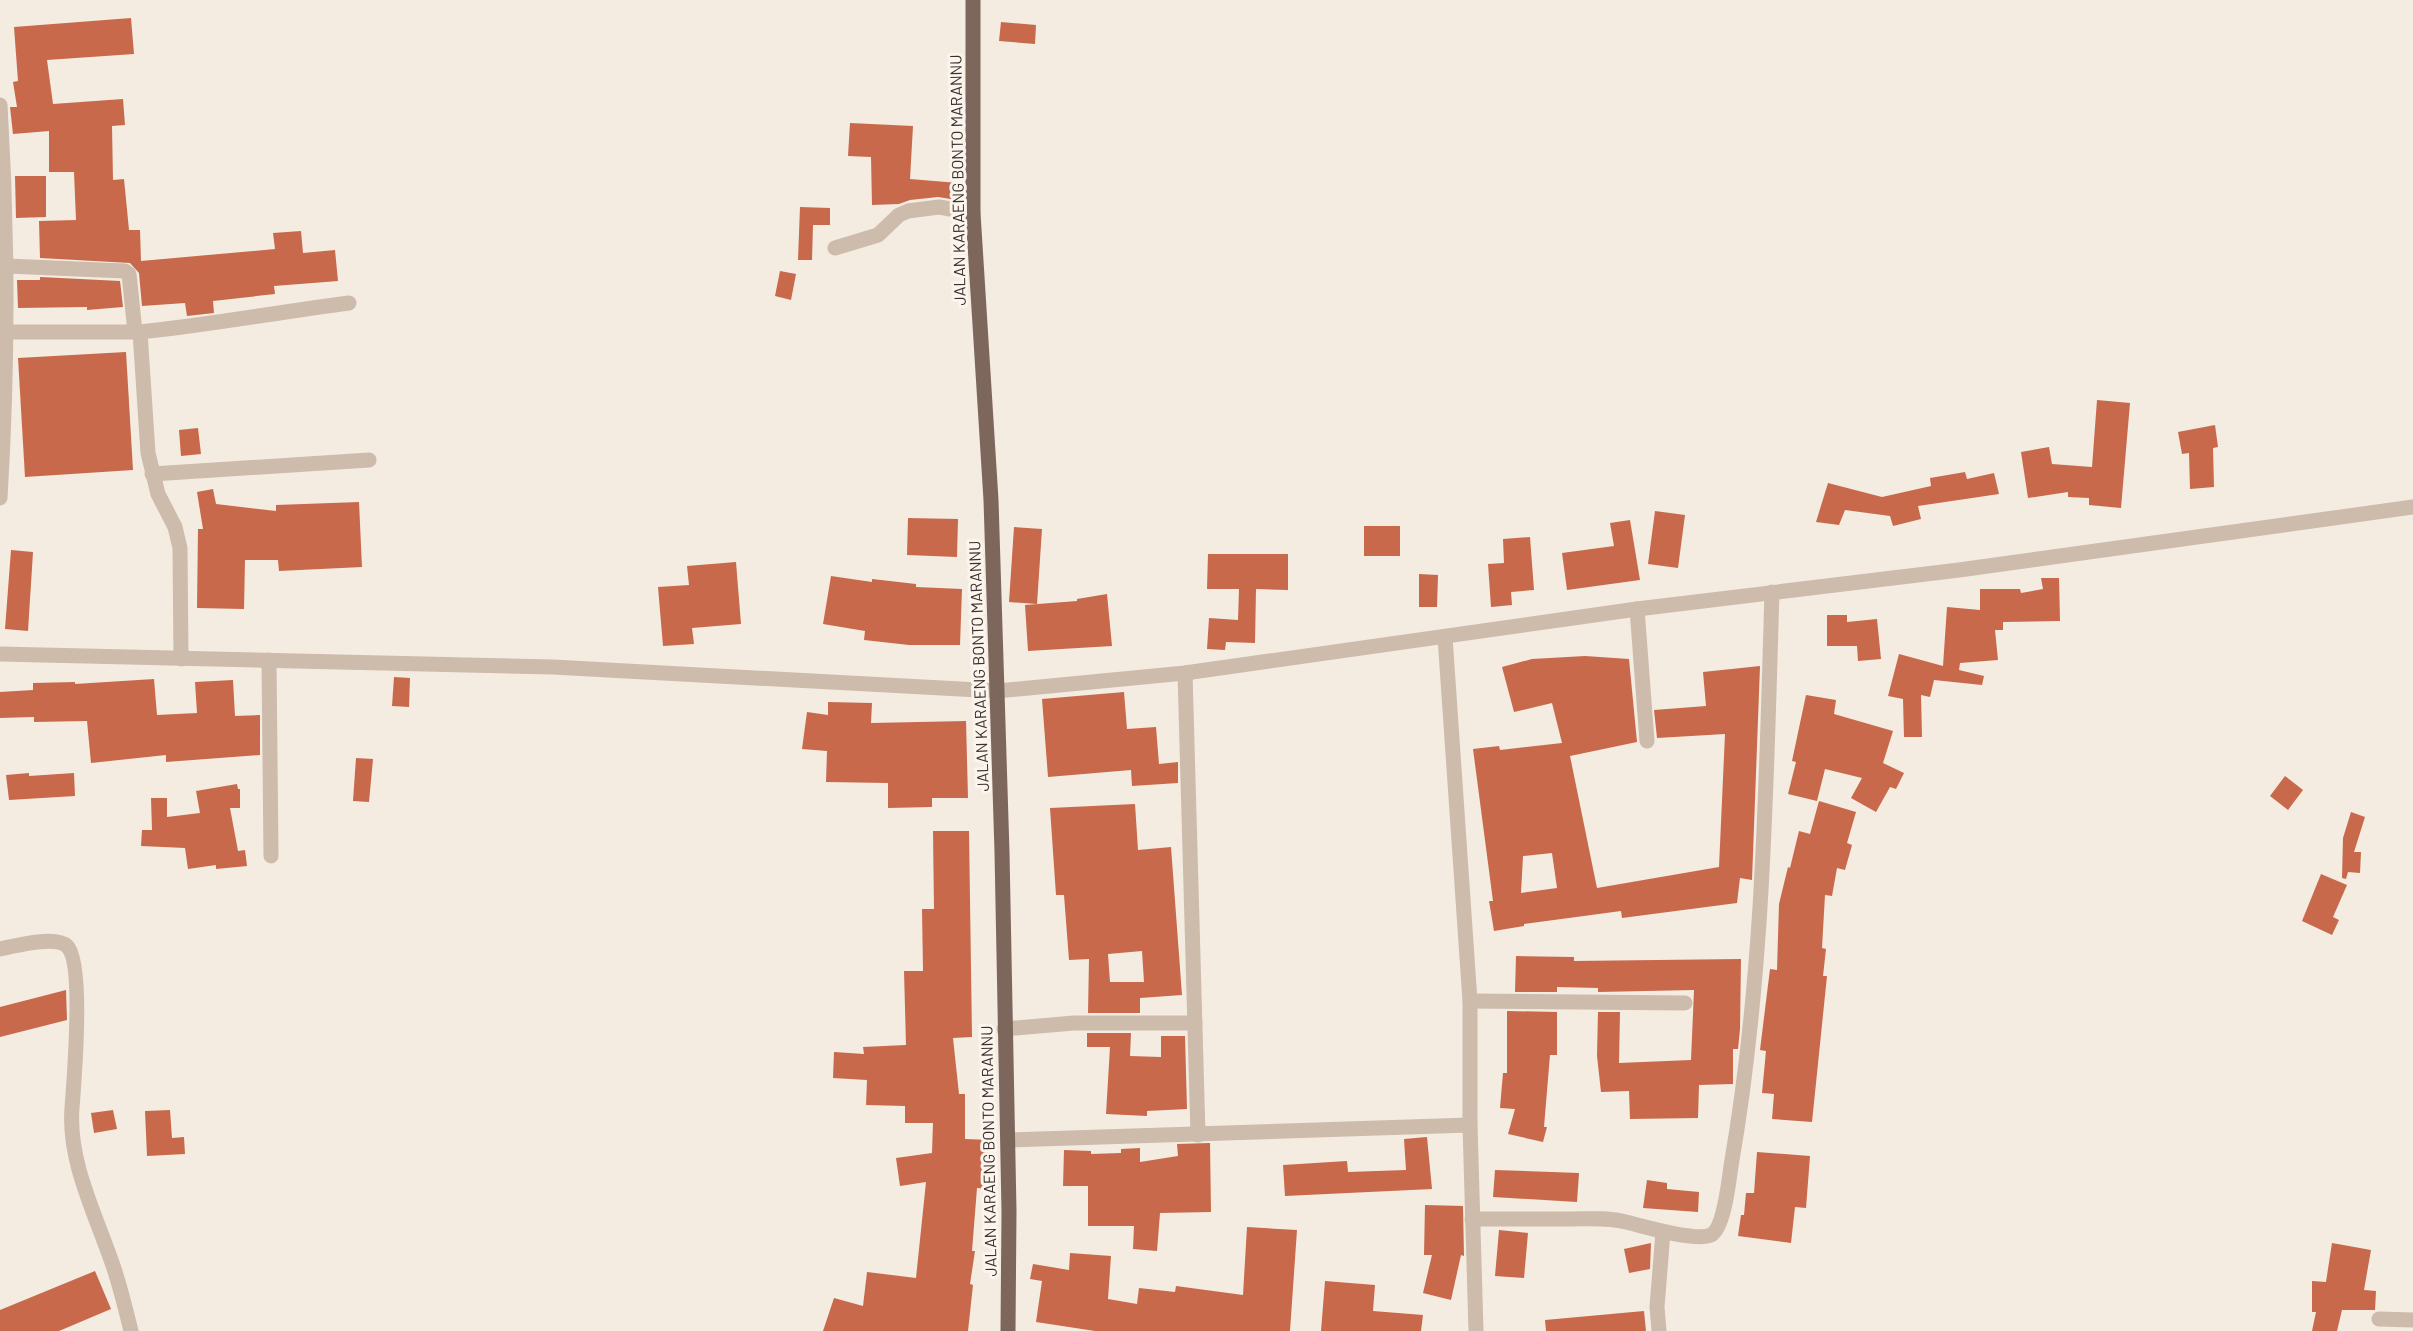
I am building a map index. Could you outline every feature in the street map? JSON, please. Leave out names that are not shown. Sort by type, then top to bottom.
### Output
[{"type":"main road","name":"JALAN KARAENG BONTO MARANNU","points":[[973,0],[973,213],[991,500],[997,691],[1008,1140],[1008,1331]]},
{"type":"street","points":[[0,105],[7,266],[4,315],[8,332],[0,498]]},
{"type":"street","points":[[835,248],[878,235],[899,215],[908,211],[939,207],[973,213]]},
{"type":"street","points":[[7,266],[125,271],[129,274],[137,332],[148,453],[158,494],[175,527],[180,548],[181,659]]},
{"type":"street","points":[[8,332],[137,332],[221,324],[244,316],[349,303]]},
{"type":"street","points":[[152,474],[369,460]]},
{"type":"street","points":[[0,654],[553,667],[997,691],[1185,673],[1637,609],[1959,570],[2413,507]]},
{"type":"street","points":[[1472,1219],[1612,1219],[1663,1232],[1702,1236],[1711,1235],[1715,1230],[1726,1196],[1742,1102],[1750,1035],[1764,816],[1772,592]]},
{"type":"street","points":[[1637,609],[1647,741]]},
{"type":"street","points":[[1445,637],[1470,1001],[1470,1125],[1476,1331]]},
{"type":"street","points":[[269,660],[271,856]]},
{"type":"street","points":[[1185,673],[1198,1136]]},
{"type":"street","points":[[0,949],[57,941],[68,947],[73,959],[77,1010],[72,1133],[77,1161],[121,1291],[131,1331]]},
{"type":"street","points":[[1470,1001],[1685,1003]]},
{"type":"street","points":[[1004,1029],[1074,1023],[1195,1023]]},
{"type":"street","points":[[1008,1140],[1198,1136],[1470,1125]]},
{"type":"street","points":[[1659,1331],[1656,1307],[1663,1232]]},
{"type":"street","points":[[2379,1319],[2413,1320]]},
{"type":"building","points":[[131,18],[134,54],[47,60],[53,104],[123,99],[125,125],[112,126],[113,180],[124,179],[129,230],[140,230],[141,261],[275,249],[273,233],[301,231],[303,253],[335,250],[338,281],[274,286],[275,294],[213,301],[214,313],[187,316],[185,303],[142,306],[139,273],[130,263],[40,258],[39,221],[76,220],[74,172],[49,172],[49,131],[13,134],[10,107],[17,107],[13,82],[18,81],[14,27]]},
{"type":"building","points":[[1001,22],[1036,25],[1035,44],[999,41]]},
{"type":"building","points":[[850,123],[913,126],[910,179],[958,183],[957,200],[938,197],[910,200],[899,204],[872,205],[871,157],[848,156]]},
{"type":"building","points":[[15,176],[46,176],[46,217],[16,218]]},
{"type":"building","points":[[800,207],[830,208],[830,225],[813,225],[812,260],[798,260]]},
{"type":"building","points":[[780,271],[796,274],[791,300],[775,296]]},
{"type":"building","points":[[40,277],[120,281],[123,307],[87,310],[87,307],[18,308],[17,280],[40,280]]},
{"type":"building","points":[[126,352],[133,470],[25,477],[18,358]]},
{"type":"building","points":[[2097,400],[2130,403],[2121,508],[2089,505],[2089,498],[2068,497],[2068,492],[2028,498],[2021,452],[2049,447],[2052,464],[2092,467]]},
{"type":"building","points":[[2215,425],[2218,447],[2213,448],[2214,487],[2190,489],[2189,453],[2182,454],[2178,432]]},
{"type":"building","points":[[198,428],[201,454],[181,456],[179,430]]},
{"type":"building","points":[[1965,472],[1967,479],[1994,473],[1999,494],[1918,506],[1921,519],[1893,526],[1890,516],[1845,510],[1839,525],[1816,522],[1828,483],[1882,497],[1931,486],[1930,478]]},
{"type":"building","points":[[213,489],[216,504],[276,511],[276,505],[359,502],[362,567],[279,571],[278,560],[245,560],[244,609],[197,608],[198,529],[203,529],[197,492]]},
{"type":"building","points":[[1655,511],[1685,515],[1678,568],[1648,564]]},
{"type":"building","points":[[908,518],[958,519],[957,557],[907,555]]},
{"type":"building","points":[[1630,520],[1640,580],[1567,590],[1562,553],[1614,546],[1610,523]]},
{"type":"building","points":[[1364,526],[1400,526],[1400,556],[1364,556]]},
{"type":"building","points":[[1014,527],[1042,529],[1037,604],[1009,602]]},
{"type":"building","points":[[1530,537],[1534,590],[1511,592],[1512,605],[1491,607],[1488,564],[1504,563],[1503,539]]},
{"type":"building","points":[[11,550],[33,552],[28,631],[5,629]]},
{"type":"building","points":[[1208,554],[1288,554],[1288,590],[1256,589],[1255,643],[1226,642],[1225,650],[1207,649],[1209,618],[1238,620],[1239,589],[1207,589]]},
{"type":"building","points":[[736,562],[741,624],[692,628],[694,644],[663,646],[658,587],[689,585],[687,566]]},
{"type":"building","points":[[1419,574],[1438,575],[1437,607],[1419,607]]},
{"type":"building","points":[[831,576],[872,582],[872,579],[916,584],[916,587],[962,589],[960,645],[909,645],[864,640],[865,631],[823,624]]},
{"type":"building","points":[[2041,578],[2059,578],[2060,621],[2003,622],[2003,630],[1995,630],[1998,660],[1960,663],[1959,670],[1984,676],[1982,685],[1934,680],[1930,697],[1921,695],[1922,737],[1904,737],[1903,699],[1888,696],[1899,654],[1943,666],[1947,607],[1980,610],[1980,589],[2020,589],[2021,593],[2043,589]]},
{"type":"building","points":[[1107,594],[1112,646],[1028,651],[1025,605],[1077,601],[1077,599]]},
{"type":"building","points":[[1827,615],[1847,615],[1847,622],[1877,619],[1881,659],[1858,661],[1857,646],[1827,646]]},
{"type":"building","points":[[1585,656],[1629,659],[1637,742],[1570,756],[1597,888],[1719,867],[1725,734],[1657,738],[1654,710],[1706,706],[1703,672],[1760,666],[1752,880],[1740,878],[1737,903],[1622,918],[1621,911],[1524,924],[1524,926],[1494,931],[1489,901],[1493,901],[1473,749],[1499,746],[1500,750],[1562,743],[1552,703],[1514,712],[1502,667],[1532,659]],"holes":[[[1552,853],[1557,888],[1521,893],[1523,856]]]},
{"type":"building","points":[[394,677],[410,678],[409,707],[392,706]]},
{"type":"building","points":[[154,679],[157,715],[197,713],[195,682],[233,680],[235,716],[260,715],[260,755],[166,762],[166,755],[91,763],[87,721],[34,722],[34,717],[0,718],[0,692],[33,690],[33,683],[75,682],[75,684]]},
{"type":"building","points":[[1124,692],[1127,729],[1156,727],[1159,764],[1178,762],[1178,783],[1132,786],[1131,770],[1048,777],[1042,699]]},
{"type":"building","points":[[1806,695],[1836,700],[1834,714],[1893,731],[1883,763],[1904,773],[1896,789],[1890,787],[1876,812],[1851,798],[1862,778],[1825,769],[1817,801],[1788,794],[1796,762],[1792,761]]},
{"type":"building","points":[[828,702],[872,703],[871,723],[966,721],[968,798],[932,798],[932,807],[888,808],[888,783],[826,782],[827,751],[802,749],[807,712],[828,715]]},
{"type":"building","points":[[356,758],[373,759],[369,802],[353,801]]},
{"type":"building","points":[[29,773],[29,776],[74,773],[75,796],[9,800],[6,775]]},
{"type":"building","points":[[2285,776],[2303,790],[2288,810],[2270,796]]},
{"type":"building","points":[[237,784],[240,789],[240,808],[230,808],[238,851],[245,850],[247,866],[216,869],[216,865],[188,869],[185,848],[141,846],[142,830],[152,830],[151,798],[167,798],[167,817],[200,813],[196,791]]},
{"type":"building","points":[[1819,801],[1856,812],[1847,843],[1852,845],[1845,870],[1837,868],[1832,896],[1825,895],[1822,948],[1826,949],[1823,976],[1827,976],[1812,1122],[1772,1119],[1774,1094],[1762,1093],[1766,1051],[1760,1050],[1770,969],[1777,970],[1779,904],[1799,831],[1810,834]]},
{"type":"building","points":[[1135,804],[1138,850],[1171,847],[1182,995],[1140,998],[1140,1013],[1088,1013],[1089,959],[1069,960],[1064,895],[1056,895],[1050,808]],"holes":[[[1142,951],[1144,982],[1110,982],[1108,954]]]},
{"type":"building","points":[[2351,812],[2365,817],[2354,852],[2361,852],[2360,873],[2348,872],[2346,879],[2342,878],[2343,838]]},
{"type":"building","points":[[933,831],[969,831],[972,1037],[953,1038],[959,1094],[965,1094],[965,1139],[992,1140],[991,1189],[977,1188],[972,1251],[975,1251],[970,1284],[973,1285],[968,1331],[823,1331],[834,1298],[863,1306],[867,1272],[916,1278],[926,1182],[900,1186],[896,1158],[932,1153],[933,1123],[905,1123],[905,1106],[866,1105],[867,1080],[833,1078],[834,1052],[864,1054],[863,1047],[906,1045],[904,971],[923,971],[922,909],[934,909]]},
{"type":"building","points":[[2321,874],[2347,885],[2333,917],[2339,920],[2332,935],[2302,921]]},
{"type":"building","points":[[1516,956],[1574,957],[1574,961],[1741,959],[1740,1029],[1738,1049],[1733,1049],[1733,1084],[1699,1085],[1698,1118],[1630,1119],[1629,1091],[1601,1092],[1597,1056],[1598,1012],[1620,1012],[1619,1063],[1691,1060],[1694,990],[1598,992],[1598,988],[1557,987],[1557,992],[1515,992]]},
{"type":"building","points":[[66,990],[67,1020],[0,1037],[0,1007]]},
{"type":"building","points":[[1507,1011],[1557,1012],[1557,1055],[1550,1055],[1544,1127],[1547,1127],[1543,1142],[1508,1134],[1515,1109],[1500,1108],[1503,1073],[1507,1073]]},
{"type":"building","points":[[1087,1033],[1131,1033],[1130,1056],[1161,1057],[1161,1036],[1185,1036],[1187,1109],[1147,1111],[1147,1116],[1106,1114],[1110,1047],[1087,1047]]},
{"type":"building","points":[[113,1110],[117,1129],[94,1133],[91,1113]]},
{"type":"building","points":[[170,1110],[172,1138],[184,1137],[185,1154],[147,1156],[145,1111]]},
{"type":"building","points":[[1427,1137],[1432,1189],[1285,1196],[1283,1165],[1347,1161],[1348,1172],[1406,1170],[1404,1139]]},
{"type":"building","points":[[1210,1143],[1211,1212],[1160,1213],[1157,1251],[1133,1249],[1134,1226],[1088,1226],[1088,1186],[1063,1186],[1064,1150],[1091,1151],[1091,1154],[1121,1153],[1121,1149],[1140,1148],[1140,1162],[1178,1156],[1177,1144]]},
{"type":"building","points":[[1757,1152],[1810,1156],[1806,1208],[1795,1207],[1791,1243],[1738,1236],[1741,1215],[1744,1215],[1746,1193],[1754,1193]]},
{"type":"building","points":[[1495,1170],[1579,1173],[1577,1202],[1493,1197]]},
{"type":"building","points":[[1647,1180],[1667,1183],[1667,1189],[1699,1192],[1698,1212],[1643,1208]]},
{"type":"building","points":[[1425,1205],[1463,1206],[1464,1256],[1461,1255],[1451,1300],[1423,1293],[1432,1255],[1424,1255]]},
{"type":"building","points":[[1247,1227],[1297,1230],[1290,1331],[1095,1331],[1036,1322],[1042,1281],[1030,1279],[1033,1264],[1069,1270],[1070,1253],[1111,1256],[1108,1299],[1137,1304],[1139,1288],[1175,1292],[1176,1286],[1243,1295]]},
{"type":"building","points":[[1499,1230],[1528,1233],[1524,1278],[1495,1276]]},
{"type":"building","points":[[1651,1243],[1650,1269],[1629,1273],[1624,1249]]},
{"type":"building","points":[[2332,1243],[2371,1250],[2364,1290],[2376,1291],[2375,1310],[2342,1310],[2337,1331],[2312,1331],[2316,1312],[2312,1312],[2312,1281],[2326,1282]]},
{"type":"building","points":[[95,1271],[111,1309],[59,1331],[0,1331],[0,1310]]},
{"type":"building","points":[[1325,1281],[1375,1285],[1373,1311],[1423,1315],[1421,1331],[1321,1331]]},
{"type":"building","points":[[1644,1311],[1646,1331],[1546,1331],[1545,1320]]}]
